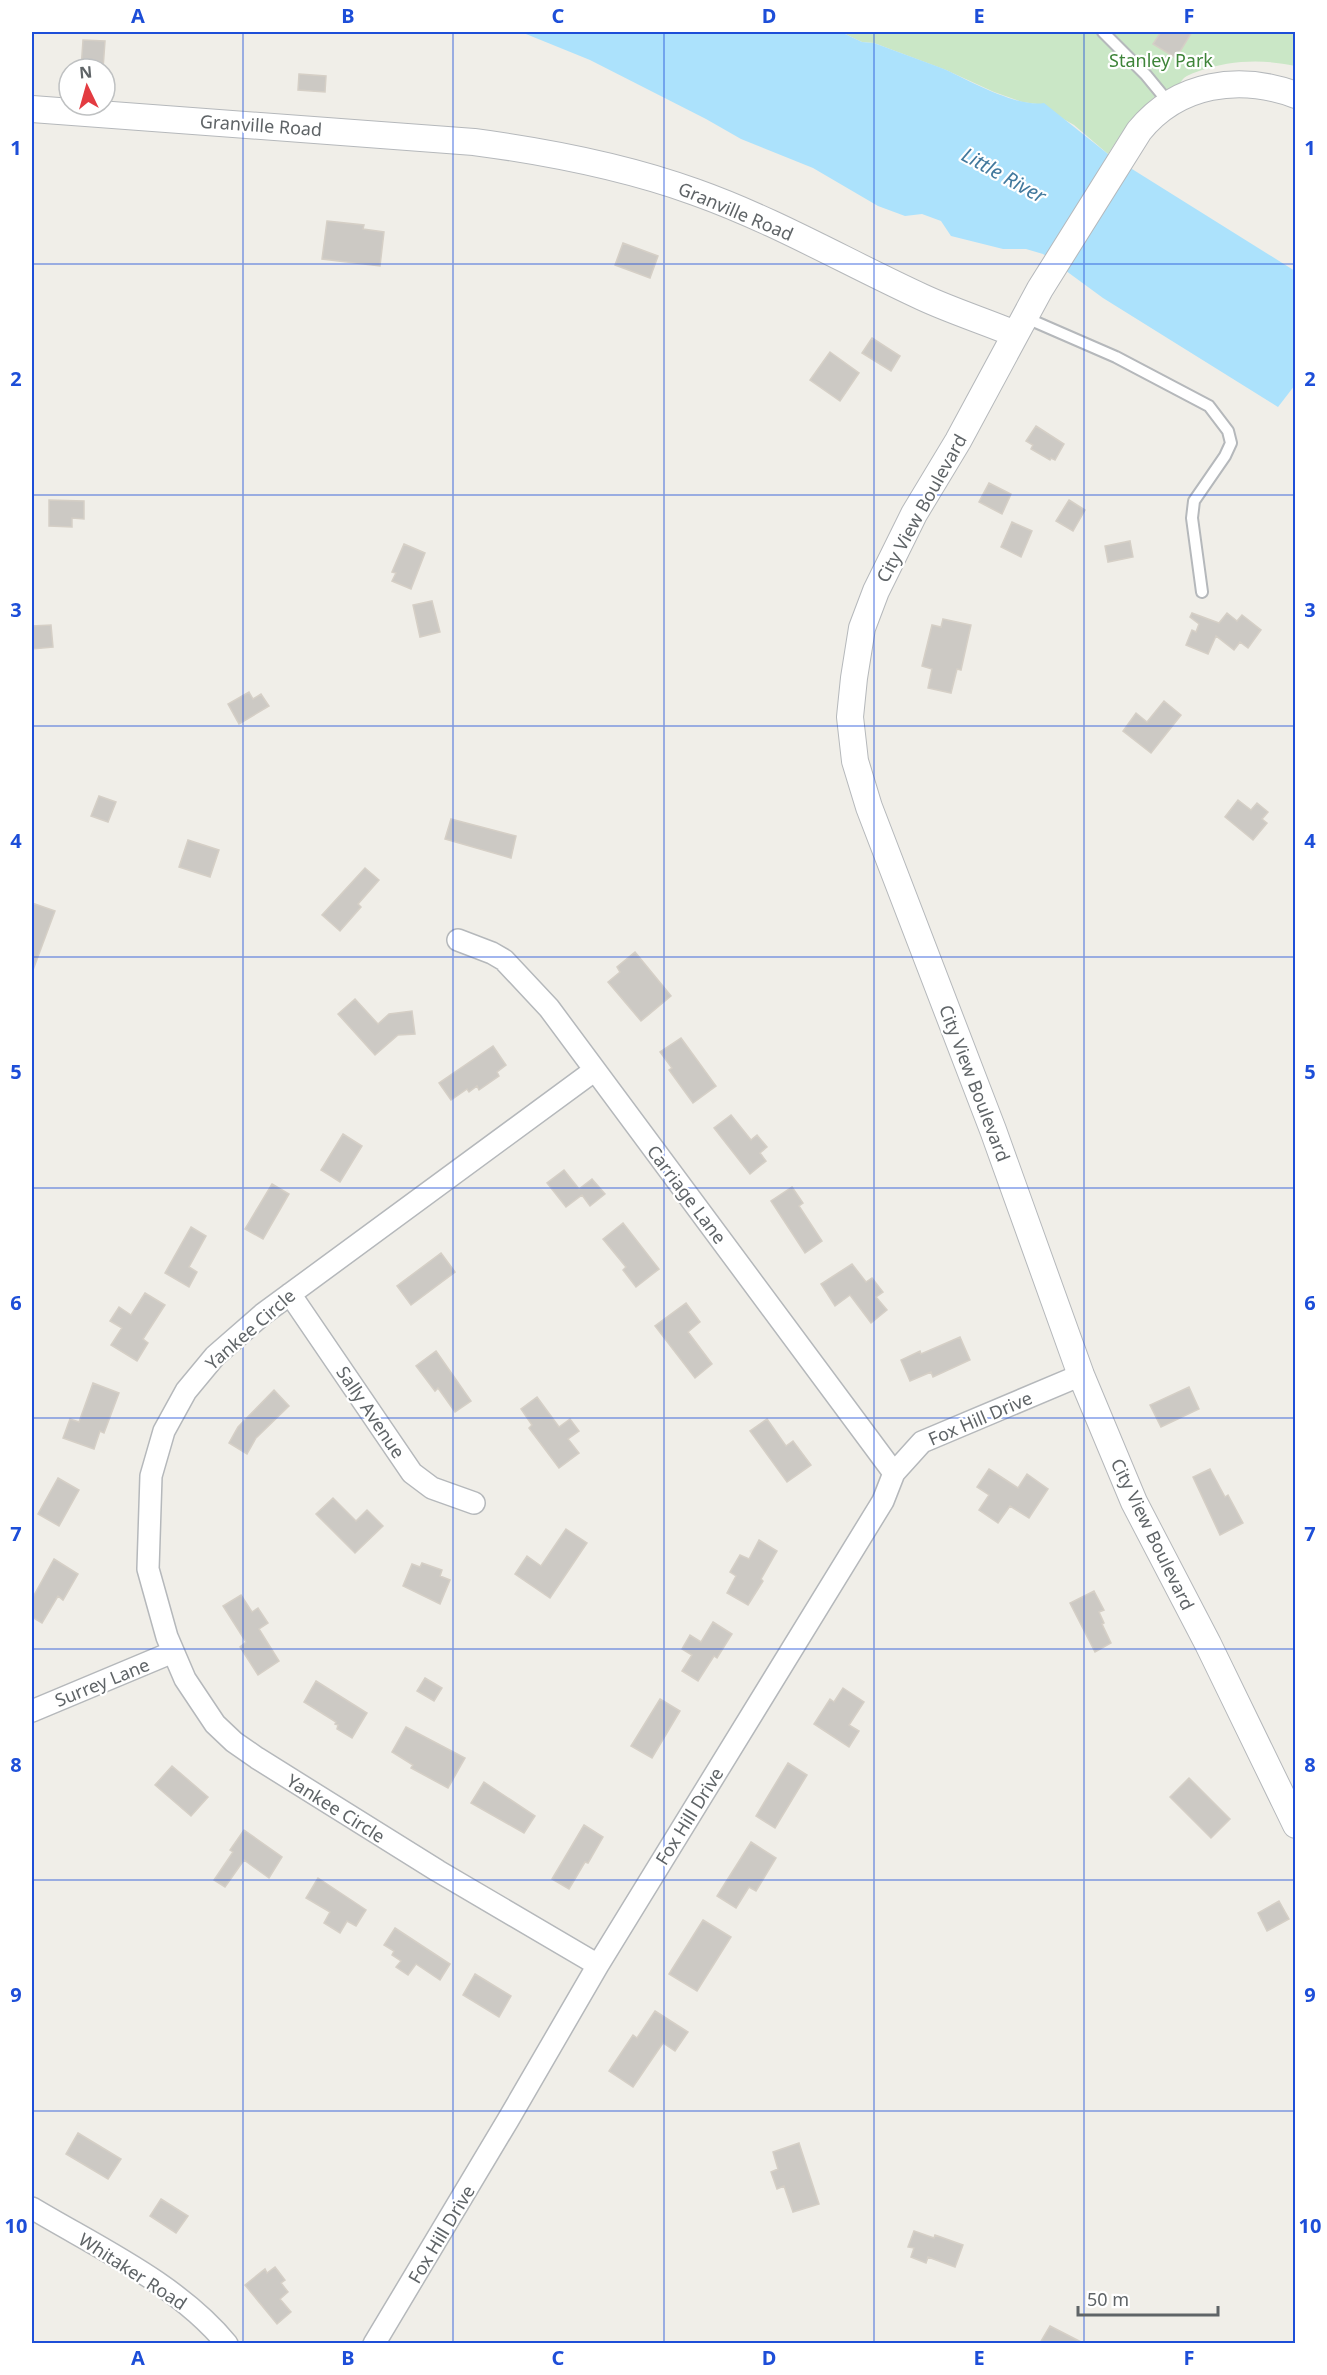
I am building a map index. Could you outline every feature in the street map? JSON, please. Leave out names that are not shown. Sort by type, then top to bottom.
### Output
[{"type":"street","points":[[1019,326],[1040,289],[1149,118],[1182,96],[1210,86],[1237,83],[1264,86],[1296,95]]},
{"type":"street","name":"Granville Road","points":[[32,109],[474,142],[525,149],[595,163],[668,183],[723,203],[923,297],[1019,326]]},
{"type":"street","name":"City View Boulevard","points":[[1019,326],[958,441],[914,514],[876,591],[862,628],[850,717],[855,761],[879,836],[997,1139],[1081,1375],[1134,1502],[1208,1644],[1296,1825]]},
{"type":"street","name":"Carriage Lane","points":[[458,940],[492,953],[509,965],[549,1008],[894,1473]]},
{"type":"street","name":"Yankee Circle","points":[[595,1070],[290,1294],[231,1341],[205,1367],[178,1404],[159,1446],[149,1490],[148,1569],[173,1652],[200,1703],[215,1724],[234,1742],[438,1871],[598,1965]]},
{"type":"street","name":"Sally Avenue","points":[[290,1294],[412,1473],[432,1488],[474,1503]]},
{"type":"street","name":"Fox Hill Drive","points":[[374,2343],[598,1965],[883,1501],[894,1473],[922,1442],[1081,1375]]},
{"type":"street","name":"Surrey Lane","points":[[32,1711],[173,1652]]},
{"type":"street","name":"Whitaker Road","points":[[32,2208],[166,2289],[204,2320],[227,2343]]},
{"type":"lane","points":[[1103,32],[1146,75],[1169,103]]},
{"type":"lane","points":[[1019,326],[1116,357],[1209,406],[1228,431],[1231,443],[1225,456],[1194,501],[1192,518],[1202,592]]},
{"type":"green space","name":"Stanley Park","points":[[841,32],[1295,32],[1295,66],[1271,62],[1235,63],[1211,67],[1189,75],[1181,82],[1169,103],[1158,94],[1143,107],[1108,154],[1074,125],[1037,104],[1022,102],[994,92],[946,70],[874,43],[862,42]]},
{"type":"water","name":"Little River","points":[[521,32],[841,32],[862,42],[874,43],[944,69],[1007,97],[1044,103],[1108,154],[1295,271],[1295,385],[1278,407],[1103,298],[1043,254],[1026,249],[1003,249],[951,236],[941,221],[922,214],[905,216],[878,206],[813,168],[741,139],[590,60]]},
{"type":"building","points":[[1161,32],[1192,32],[1176,58],[1153,44]]},
{"type":"building","points":[[83,40],[105,41],[104,57],[82,57]]},
{"type":"building","points":[[299,74],[326,76],[325,92],[298,90]]},
{"type":"building","points":[[327,221],[364,225],[363,229],[384,232],[380,266],[322,259]]},
{"type":"building","points":[[623,243],[658,256],[650,278],[615,265]]},
{"type":"building","points":[[872,338],[900,356],[891,371],[862,353]]},
{"type":"building","points":[[830,352],[859,373],[840,401],[810,380]]},
{"type":"building","points":[[1036,426],[1064,444],[1055,460],[1051,458],[1050,460],[1031,449],[1033,445],[1026,441]]},
{"type":"building","points":[[989,483],[1011,494],[1002,514],[979,502]]},
{"type":"building","points":[[49,500],[84,501],[84,519],[72,518],[72,527],[49,526]]},
{"type":"building","points":[[1069,500],[1085,510],[1073,531],[1056,521]]},
{"type":"building","points":[[1012,522],[1032,531],[1021,557],[1001,547]]},
{"type":"building","points":[[1130,541],[1133,557],[1108,562],[1105,546]]},
{"type":"building","points":[[404,544],[425,553],[411,589],[392,581],[396,573],[392,572]]},
{"type":"building","points":[[432,601],[440,632],[420,637],[413,605]]},
{"type":"building","points":[[1192,613],[1219,623],[1227,613],[1237,621],[1242,615],[1261,630],[1248,648],[1240,642],[1234,650],[1216,636],[1208,654],[1186,645],[1192,630],[1196,632],[1199,624],[1190,617]]},
{"type":"building","points":[[943,619],[971,625],[961,670],[957,669],[951,693],[928,688],[932,669],[922,666],[932,625],[941,627]]},
{"type":"building","points":[[51,625],[53,647],[32,649],[32,626]]},
{"type":"building","points":[[249,692],[253,699],[261,694],[269,706],[239,724],[228,704]]},
{"type":"building","points":[[1164,701],[1181,715],[1151,753],[1123,731],[1136,713],[1147,722]]},
{"type":"building","points":[[99,796],[116,802],[108,822],[91,816]]},
{"type":"building","points":[[1238,800],[1251,810],[1257,803],[1268,812],[1262,819],[1267,823],[1253,840],[1225,817]]},
{"type":"building","points":[[451,819],[516,836],[511,858],[445,839]]},
{"type":"building","points":[[188,840],[219,850],[210,877],[179,867]]},
{"type":"building","points":[[365,868],[379,880],[358,904],[361,907],[340,931],[322,915]]},
{"type":"building","points":[[32,903],[55,911],[33,970],[32,970]]},
{"type":"building","points":[[635,952],[671,996],[641,1021],[608,982],[620,972],[617,967]]},
{"type":"building","points":[[355,999],[378,1024],[389,1014],[412,1011],[415,1034],[398,1035],[375,1055],[338,1014]]},
{"type":"building","points":[[681,1038],[716,1086],[693,1103],[669,1070],[672,1068],[660,1052]]},
{"type":"building","points":[[493,1046],[506,1065],[497,1072],[499,1076],[479,1090],[477,1086],[469,1092],[467,1089],[451,1100],[439,1083]]},
{"type":"building","points":[[731,1115],[751,1140],[757,1135],[767,1147],[760,1153],[766,1161],[750,1174],[714,1128]]},
{"type":"building","points":[[343,1134],[362,1146],[340,1182],[321,1170]]},
{"type":"building","points":[[564,1170],[579,1189],[592,1179],[605,1194],[590,1206],[582,1195],[566,1207],[547,1183]]},
{"type":"building","points":[[272,1184],[289,1194],[263,1239],[245,1229]]},
{"type":"building","points":[[792,1187],[803,1203],[799,1206],[822,1241],[805,1253],[771,1201]]},
{"type":"building","points":[[623,1223],[659,1269],[636,1287],[623,1270],[626,1267],[603,1239]]},
{"type":"building","points":[[191,1227],[206,1236],[189,1267],[197,1272],[189,1287],[165,1273]]},
{"type":"building","points":[[441,1253],[455,1272],[411,1305],[397,1286]]},
{"type":"building","points":[[852,1264],[866,1282],[872,1278],[883,1292],[876,1297],[887,1310],[871,1323],[850,1295],[835,1306],[821,1284]]},
{"type":"building","points":[[145,1293],[165,1305],[143,1339],[148,1343],[137,1361],[111,1345],[122,1328],[110,1321],[119,1307],[131,1315]]},
{"type":"building","points":[[686,1303],[700,1322],[688,1332],[712,1364],[695,1378],[655,1326]]},
{"type":"building","points":[[960,1337],[970,1360],[933,1377],[931,1372],[910,1381],[901,1360]]},
{"type":"building","points":[[436,1351],[471,1401],[455,1412],[438,1388],[435,1391],[416,1366]]},
{"type":"building","points":[[93,1383],[119,1393],[104,1433],[100,1431],[94,1449],[63,1438],[70,1419],[79,1422]]},
{"type":"building","points":[[1189,1387],[1199,1409],[1161,1427],[1150,1405]]},
{"type":"building","points":[[274,1390],[289,1406],[256,1438],[247,1454],[229,1443],[238,1427]]},
{"type":"building","points":[[537,1397],[559,1427],[570,1419],[579,1431],[568,1439],[579,1453],[559,1468],[529,1428],[532,1425],[521,1409]]},
{"type":"building","points":[[767,1419],[786,1446],[793,1441],[811,1465],[787,1482],[750,1431]]},
{"type":"building","points":[[989,1469],[1018,1488],[1027,1474],[1048,1489],[1029,1518],[1010,1506],[998,1523],[979,1510],[989,1495],[977,1487]]},
{"type":"building","points":[[1210,1469],[1225,1497],[1228,1495],[1243,1523],[1220,1535],[1193,1477]]},
{"type":"building","points":[[58,1478],[79,1490],[59,1526],[38,1514]]},
{"type":"building","points":[[333,1498],[356,1521],[367,1510],[383,1526],[355,1553],[316,1514]]},
{"type":"building","points":[[566,1529],[587,1543],[550,1598],[515,1574],[527,1556],[541,1566]]},
{"type":"building","points":[[759,1540],[777,1551],[761,1579],[763,1581],[748,1605],[727,1593],[736,1576],[730,1572],[740,1555],[749,1559]]},
{"type":"building","points":[[54,1559],[78,1574],[63,1600],[58,1596],[42,1623],[32,1617],[32,1599]]},
{"type":"building","points":[[422,1563],[442,1570],[440,1576],[450,1580],[440,1604],[403,1586],[412,1564],[420,1567]]},
{"type":"building","points":[[1094,1591],[1104,1610],[1099,1612],[1111,1643],[1095,1652],[1070,1603]]},
{"type":"building","points":[[241,1595],[252,1612],[258,1608],[268,1623],[259,1629],[279,1661],[258,1675],[240,1647],[246,1642],[223,1606]]},
{"type":"building","points":[[713,1622],[732,1634],[717,1658],[714,1656],[698,1681],[682,1671],[692,1655],[682,1649],[690,1635],[701,1642]]},
{"type":"building","points":[[425,1678],[442,1688],[434,1701],[417,1691]]},
{"type":"building","points":[[316,1681],[367,1713],[352,1738],[337,1729],[336,1722],[304,1702]]},
{"type":"building","points":[[843,1688],[864,1702],[849,1725],[859,1731],[849,1747],[814,1724],[830,1699],[834,1702]]},
{"type":"building","points":[[660,1699],[680,1711],[652,1758],[631,1746]]},
{"type":"building","points":[[406,1727],[465,1758],[448,1788],[411,1768],[413,1765],[392,1752]]},
{"type":"building","points":[[788,1763],[807,1775],[775,1828],[756,1816]]},
{"type":"building","points":[[172,1766],[208,1797],[191,1816],[155,1785]]},
{"type":"building","points":[[1189,1778],[1230,1819],[1211,1838],[1170,1797]]},
{"type":"building","points":[[484,1782],[535,1816],[524,1833],[471,1803]]},
{"type":"building","points":[[584,1825],[603,1837],[569,1889],[552,1879]]},
{"type":"building","points":[[244,1830],[282,1857],[269,1878],[244,1860],[225,1887],[214,1880],[233,1852],[230,1850]]},
{"type":"building","points":[[751,1842],[776,1858],[756,1891],[749,1887],[736,1908],[717,1896]]},
{"type":"building","points":[[318,1878],[366,1910],[356,1926],[347,1921],[340,1933],[324,1923],[330,1912],[306,1898]]},
{"type":"building","points":[[1279,1901],[1289,1919],[1267,1931],[1258,1913]]},
{"type":"building","points":[[703,1920],[731,1937],[697,1991],[669,1974]]},
{"type":"building","points":[[395,1928],[450,1964],[440,1980],[416,1964],[408,1975],[396,1967],[401,1961],[392,1955],[394,1951],[384,1945]]},
{"type":"building","points":[[475,1974],[511,1996],[499,2017],[463,1995]]},
{"type":"building","points":[[655,2011],[688,2032],[675,2051],[663,2043],[633,2087],[609,2071],[633,2035],[637,2038]]},
{"type":"building","points":[[78,2133],[121,2159],[108,2179],[66,2154]]},
{"type":"building","points":[[799,2143],[819,2204],[793,2212],[784,2186],[777,2189],[771,2172],[778,2169],[773,2152]]},
{"type":"building","points":[[161,2199],[188,2216],[176,2233],[150,2216]]},
{"type":"building","points":[[914,2231],[934,2238],[935,2235],[963,2245],[955,2267],[928,2257],[926,2263],[911,2257],[914,2248],[908,2247]]},
{"type":"building","points":[[275,2267],[285,2280],[281,2283],[288,2292],[280,2299],[291,2312],[277,2324],[245,2285],[265,2269],[267,2273]]},
{"type":"building","points":[[1050,2326],[1083,2343],[1040,2343]]}]
